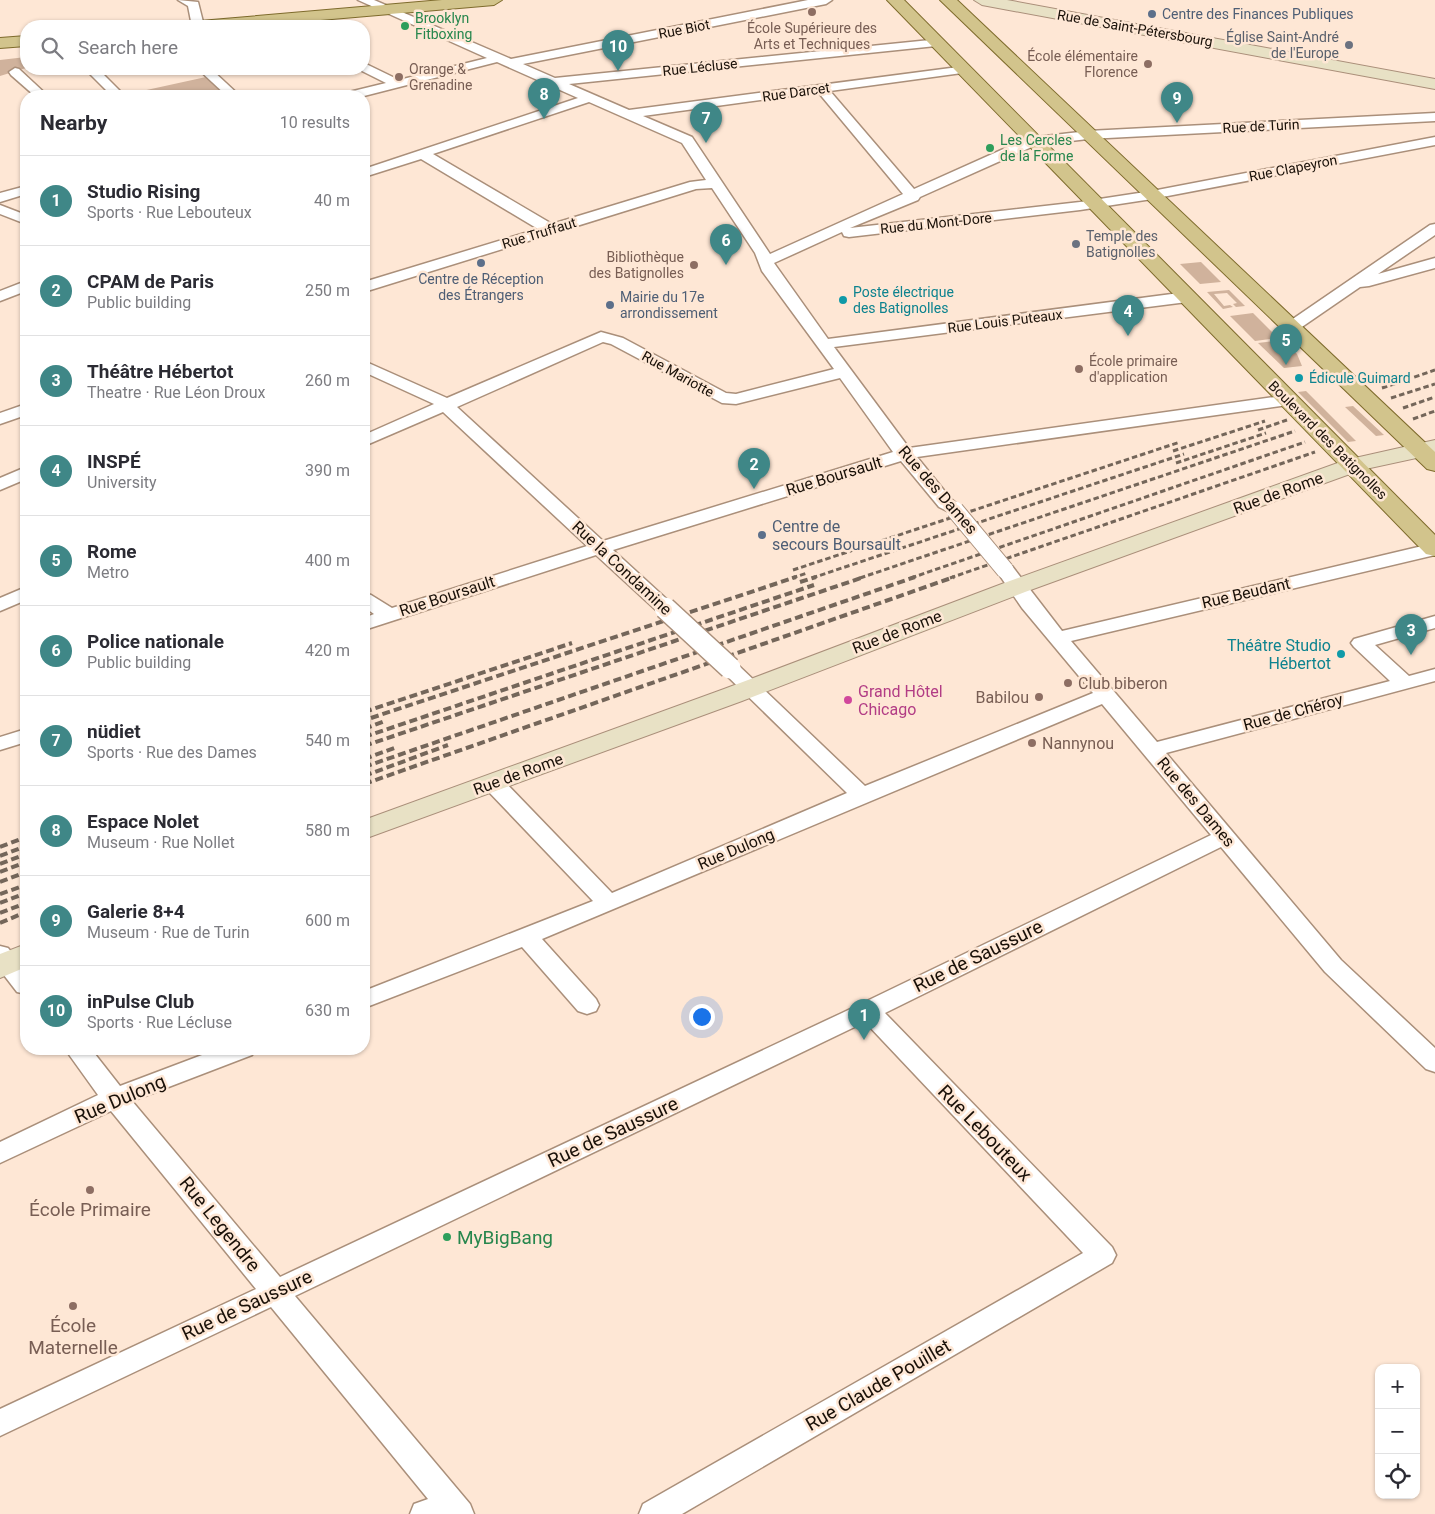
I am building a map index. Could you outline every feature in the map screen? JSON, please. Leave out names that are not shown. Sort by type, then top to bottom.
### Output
[{"type":"main road","points":[[304,20],[494,0]]},
{"type":"main road","name":"Boulevard des Batignolles","points":[[895,0],[1435,549]]},
{"type":"main road","points":[[948,0],[1290,328],[1430,454]]},
{"type":"main road","name":"Rue de Saint-Pétersbourg","points":[[982,0],[1435,84]]},
{"type":"main road","points":[[0,43],[20,41]]},
{"type":"main road","name":"Rue de Rome","points":[[370,828],[494,784],[751,688],[1010,578],[1354,465],[1430,454]]},
{"type":"street","points":[[184,0],[194,4],[198,20]]},
{"type":"street","name":"Rue des Dames","points":[[364,0],[629,114],[691,143],[716,182],[773,258],[770,271],[904,454],[945,503],[956,510],[1058,638],[1334,966],[1435,1063]]},
{"type":"street","name":"Rue Biot","points":[[370,91],[506,61],[826,0]]},
{"type":"street","name":"Rue Lécluse","points":[[554,82],[936,42]]},
{"type":"street","points":[[370,69],[398,84]]},
{"type":"street","name":"Rue Darcet","points":[[629,114],[962,70]]},
{"type":"street","points":[[15,72],[35,90]]},
{"type":"street","points":[[97,75],[113,90]]},
{"type":"street","points":[[211,75],[227,90]]},
{"type":"street","points":[[822,88],[913,196]]},
{"type":"street","points":[[370,171],[590,98]]},
{"type":"street","name":"Rue de Turin","points":[[1088,135],[1435,117]]},
{"type":"street","points":[[773,258],[1033,141],[1088,135]]},
{"type":"street","name":"Rue Clapeyron","points":[[1152,195],[1435,141]]},
{"type":"street","points":[[422,154],[551,230]]},
{"type":"street","name":"Rue Truffaut","points":[[370,284],[695,186],[716,182]]},
{"type":"street","points":[[0,198],[20,192]]},
{"type":"street","points":[[1094,204],[1152,195]]},
{"type":"street","name":"Rue du Mont-Dore","points":[[773,258],[854,232],[1094,204]]},
{"type":"street","points":[[0,209],[20,217]]},
{"type":"street","points":[[1290,328],[1435,228]]},
{"type":"street","points":[[1350,287],[1435,263]]},
{"type":"street","points":[[0,296],[20,288]]},
{"type":"street","name":"Rue Louis Puteaux","points":[[823,344],[1187,298]]},
{"type":"street","name":"Rue Mariotte","points":[[445,405],[601,337],[617,341],[722,398],[736,400],[843,372]]},
{"type":"street","name":"Rue la Condamine","points":[[370,369],[438,399],[445,405],[730,668],[862,795]]},
{"type":"street","name":"Rue Boursault","points":[[370,622],[904,454],[1289,400]]},
{"type":"street","points":[[370,438],[445,405]]},
{"type":"street","points":[[0,419],[20,411]]},
{"type":"street","points":[[0,485],[20,475]]},
{"type":"street","name":"Rue Beudant","points":[[1058,638],[1435,549]]},
{"type":"street","points":[[0,605],[20,596]]},
{"type":"street","points":[[370,603],[389,615]]},
{"type":"street","points":[[1405,683],[1361,643],[1435,622]]},
{"type":"street","name":"Rue de Chéroy","points":[[1152,750],[1435,675]]},
{"type":"street","name":"Rue Dulong","points":[[370,998],[525,934],[609,903],[862,795],[1106,695]]},
{"type":"street","points":[[0,744],[20,737]]},
{"type":"street","points":[[494,784],[609,903]]},
{"type":"street","name":"Rue de Saussure","points":[[0,1423],[868,1010],[1224,837]]},
{"type":"street","points":[[525,934],[587,1004]]},
{"type":"street","name":"Rue Lebouteux","points":[[868,1010],[1102,1255]]},
{"type":"street","name":"Rue Legendre","points":[[82,1055],[275,1291],[445,1511]]},
{"type":"street","name":"Rue Dulong","points":[[0,1153],[115,1098],[227,1055]]},
{"type":"street","name":"Rue Claude Pouillet","points":[[654,1514],[1102,1255]]},
{"type":"shaded area","points":[[20,58],[20,70],[0,76],[0,60]]},
{"type":"shaded area","points":[[206,77],[220,90],[147,90]]},
{"type":"shaded area","points":[[1201,262],[1221,282],[1200,284],[1180,264]]},
{"type":"shaded area","points":[[1229,290],[1245,306],[1236,307],[1233,304],[1237,303],[1227,293],[1214,294],[1224,306],[1230,305],[1233,307],[1223,309],[1207,292]]},
{"type":"shaded area","points":[[1253,313],[1278,338],[1255,341],[1230,316]]},
{"type":"shaded area","points":[[1281,340],[1297,354],[1302,366],[1284,368],[1258,343]]},
{"type":"shaded area","points":[[1306,391],[1356,441],[1348,442],[1298,392]]},
{"type":"shaded area","points":[[1353,406],[1384,435],[1376,436],[1345,407]]},
{"type":"railway","points":[[1382,388],[1435,370]]},
{"type":"railway","points":[[1391,398],[1435,384]]},
{"type":"railway","points":[[1403,408],[1435,397]]},
{"type":"railway","points":[[1413,419],[1435,411]]},
{"type":"railway","points":[[1258,430],[1287,420]]},
{"type":"railway","points":[[1173,451],[1265,421]]},
{"type":"railway","points":[[860,578],[1295,431]]},
{"type":"railway","points":[[1176,463],[1266,433]]},
{"type":"railway","points":[[793,570],[1180,442]]},
{"type":"railway","points":[[911,578],[1305,442]]},
{"type":"railway","points":[[950,578],[1315,452]]},
{"type":"railway","points":[[812,578],[1184,454]]},
{"type":"railway","points":[[792,578],[807,573]]},
{"type":"railway","points":[[371,718],[796,577]]},
{"type":"railway","points":[[800,582],[816,577]]},
{"type":"railway","points":[[370,744],[864,577]]},
{"type":"railway","points":[[370,765],[915,577]]},
{"type":"railway","points":[[370,782],[954,577]]},
{"type":"railway","points":[[370,735],[814,585]]},
{"type":"railway","points":[[370,710],[572,643]]},
{"type":"railway","points":[[370,727],[385,721]]},
{"type":"railway","points":[[370,774],[448,745]]},
{"type":"railway","points":[[370,757],[397,747]]},
{"type":"railway","points":[[0,847],[20,839]]},
{"type":"railway","points":[[0,856],[20,848]]},
{"type":"railway","points":[[0,864],[20,856]]},
{"type":"railway","points":[[0,872],[20,864]]},
{"type":"railway","points":[[0,882],[20,874]]},
{"type":"railway","points":[[0,894],[20,887]]},
{"type":"railway","points":[[0,903],[20,895]]},
{"type":"railway","points":[[0,913],[20,905]]},
{"type":"railway","points":[[0,923],[20,915]]},
{"type":"place","name":"École Supérieure des Arts et Techniques","points":[[812,12]]},
{"type":"place","name":"Centre des Finances Publiques","points":[[1152,14]]},
{"type":"place","name":"Brooklyn Fitboxing","points":[[405,26]]},
{"type":"place","name":"Église Saint-André de l'Europe","points":[[1349,45]]},
{"type":"place","name":"École élémentaire Florence","points":[[1148,64]]},
{"type":"place","name":"inPulse Club","points":[[618,71]]},
{"type":"place","name":"Orange & Grenadine","points":[[399,77]]},
{"type":"place","name":"Espace Nolet","points":[[544,119]]},
{"type":"place","name":"Galerie 8+4","points":[[1177,123]]},
{"type":"place","name":"nüdiet","points":[[706,143]]},
{"type":"place","name":"Les Cercles de la Forme","points":[[990,148]]},
{"type":"place","name":"Temple des Batignolles","points":[[1076,244]]},
{"type":"place","name":"Centre de Réception des Étrangers","points":[[481,263]]},
{"type":"place","name":"Bibliothèque des Batignolles","points":[[694,265]]},
{"type":"place","name":"Police nationale","points":[[726,265]]},
{"type":"place","name":"Poste électrique des Batignolles","points":[[843,300]]},
{"type":"place","name":"Mairie du 17e arrondissement","points":[[610,305]]},
{"type":"place","name":"INSPÉ","points":[[1128,336]]},
{"type":"place","name":"Rome","points":[[1286,365]]},
{"type":"place","name":"École primaire d'application","points":[[1079,369]]},
{"type":"place","name":"Édicule Guimard","points":[[1299,378]]},
{"type":"place","name":"CPAM de Paris","points":[[754,489]]},
{"type":"place","name":"Centre de secours Boursault","points":[[762,535]]},
{"type":"place","name":"Théâtre Studio Hébertot","points":[[1341,654]]},
{"type":"place","name":"Théâtre Hébertot","points":[[1411,655]]},
{"type":"place","name":"Club biberon","points":[[1068,683]]},
{"type":"place","name":"Babilou","points":[[1039,697]]},
{"type":"place","name":"Grand Hôtel Chicago","points":[[848,700]]},
{"type":"place","name":"Nannynou","points":[[1032,743]]},
{"type":"place","name":"Studio Rising","points":[[864,1040]]},
{"type":"place","name":"École Primaire","points":[[90,1190]]},
{"type":"place","name":"MyBigBang","points":[[447,1237]]},
{"type":"place","name":"École Maternelle","points":[[73,1306]]}]
